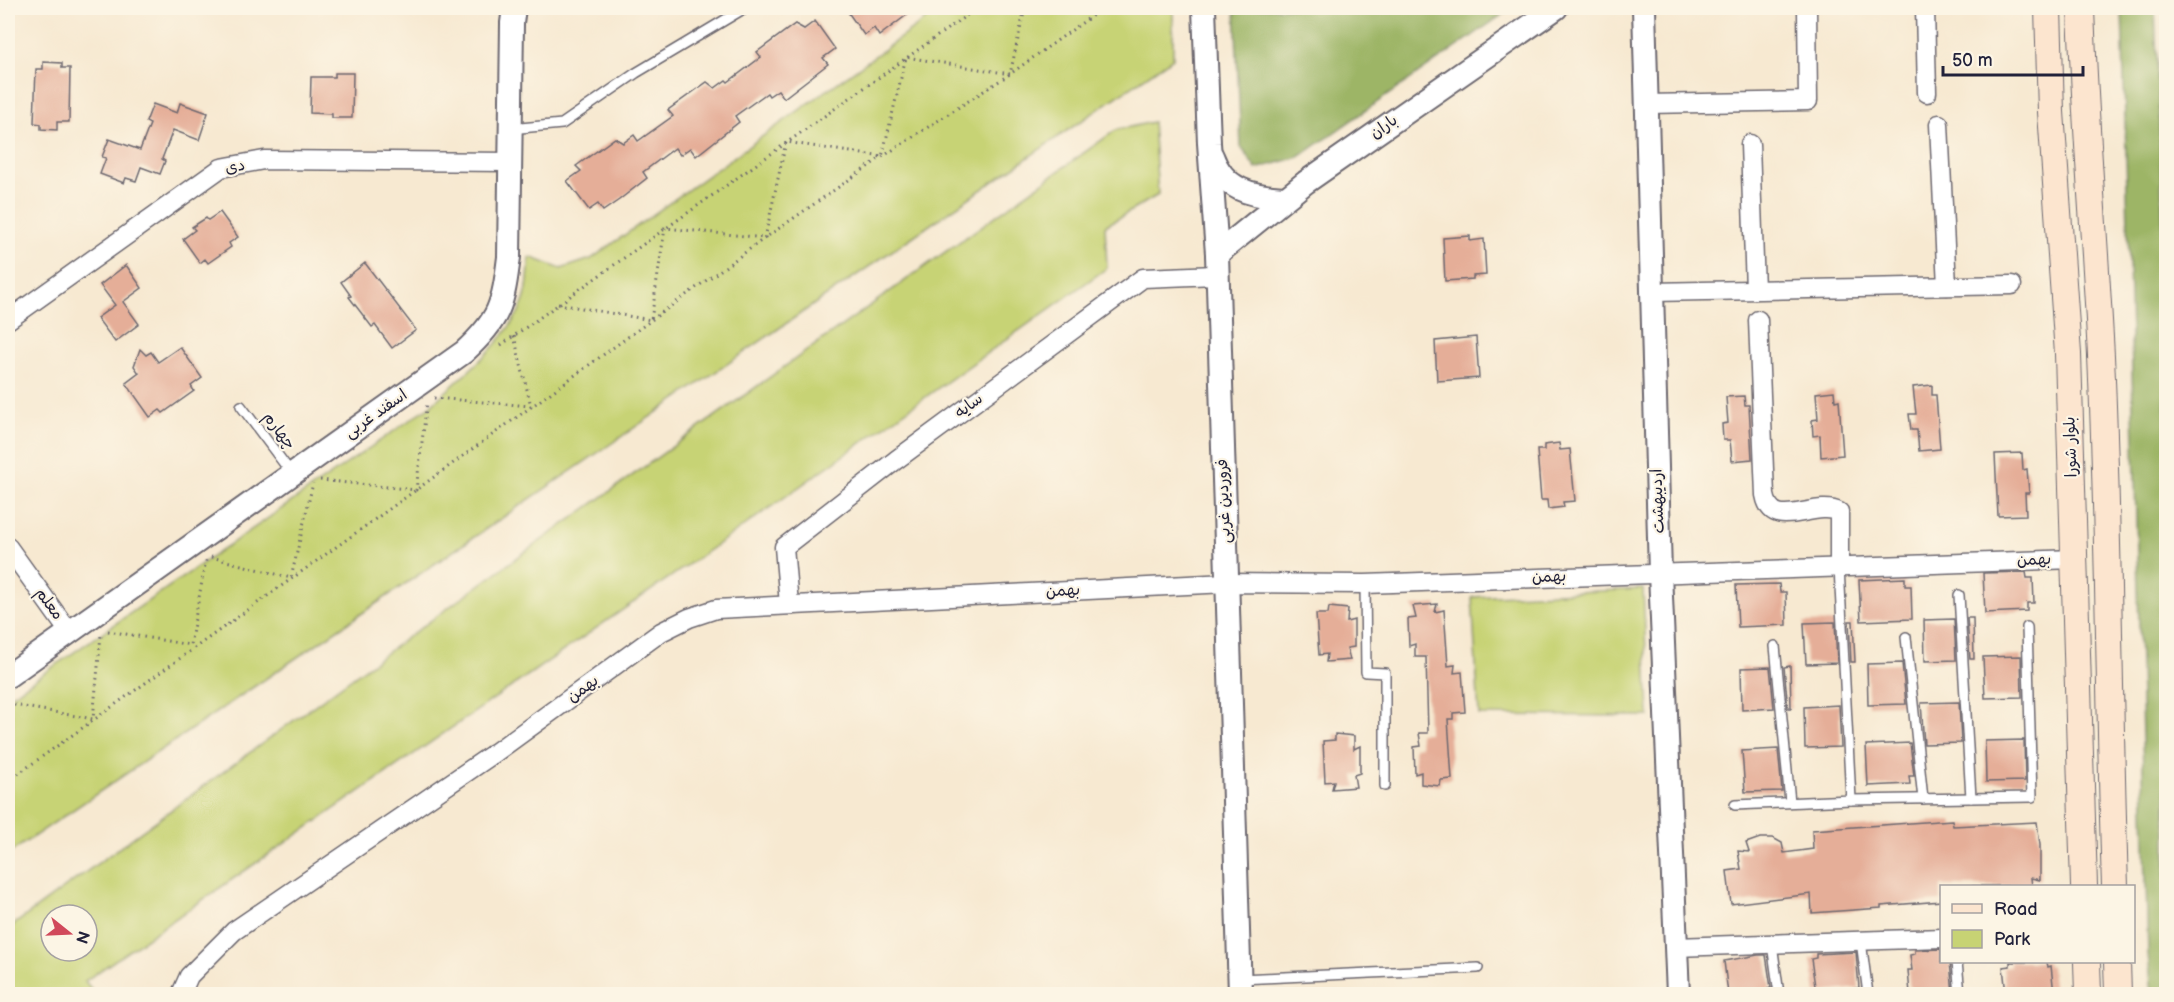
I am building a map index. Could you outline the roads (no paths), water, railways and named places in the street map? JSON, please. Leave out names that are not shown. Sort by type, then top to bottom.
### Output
[{"type":"main road","name":"بلوار شورا","points":[[2048,8],[2051,112],[2068,354],[2084,885]]},
{"type":"main road","name":"بلوار شورا","points":[[2081,8],[2085,112],[2103,399],[2115,885]]},
{"type":"main road","points":[[2087,963],[2088,994]]},
{"type":"main road","points":[[2117,963],[2118,994]]},
{"type":"street","name":"فروردین غربی","points":[[1204,8],[1209,143],[1217,264],[1239,987]]},
{"type":"street","name":"باران","points":[[1217,264],[1284,198],[1556,8]]},
{"type":"street","name":"اردیبهشت","points":[[1644,8],[1660,573],[1678,994]]},
{"type":"street","points":[[1646,104],[1808,101],[1807,8]]},
{"type":"street","points":[[1925,8],[1927,93]]},
{"type":"street","name":"اسفند غربی","points":[[8,676],[464,352],[494,320],[506,285],[508,266],[511,12]]},
{"type":"street","points":[[1940,124],[1947,286]]},
{"type":"street","points":[[1209,143],[1220,175],[1230,183],[1261,197],[1284,198]]},
{"type":"street","points":[[1750,144],[1755,290]]},
{"type":"street","name":"دی","points":[[8,320],[221,168],[264,160],[510,162]]},
{"type":"street","name":"سایه","points":[[789,604],[784,547],[896,460],[1143,278],[1217,264]]},
{"type":"street","points":[[1652,292],[2012,285]]},
{"type":"street","points":[[1758,320],[1767,506],[1781,514],[1824,509],[1835,509],[1839,512],[1839,567]]},
{"type":"street","name":"معلم","points":[[8,547],[69,632]]},
{"type":"street","name":"بهمن","points":[[181,994],[189,975],[234,931],[496,752],[662,632],[689,618],[716,609],[1227,583],[1365,584],[2075,559]]},
{"type":"street","points":[[1675,947],[1940,939]]},
{"type":"lane","points":[[510,129],[562,124],[636,73],[745,8]]},
{"type":"lane","name":"چهارم","points":[[242,406],[292,474]]},
{"type":"lane","points":[[1839,567],[1851,800]]},
{"type":"lane","points":[[1365,584],[1366,672],[1385,673],[1385,786]]},
{"type":"lane","points":[[1959,595],[1971,798]]},
{"type":"lane","points":[[1736,805],[1851,800],[2032,797],[2027,627]]},
{"type":"lane","points":[[1906,638],[1923,799]]},
{"type":"lane","points":[[1776,646],[1790,802]]},
{"type":"lane","points":[[1862,941],[1868,994]]},
{"type":"lane","points":[[1772,944],[1779,994]]},
{"type":"lane","points":[[1958,963],[1960,994]]},
{"type":"lane","points":[[1239,987],[1478,968]]}]
